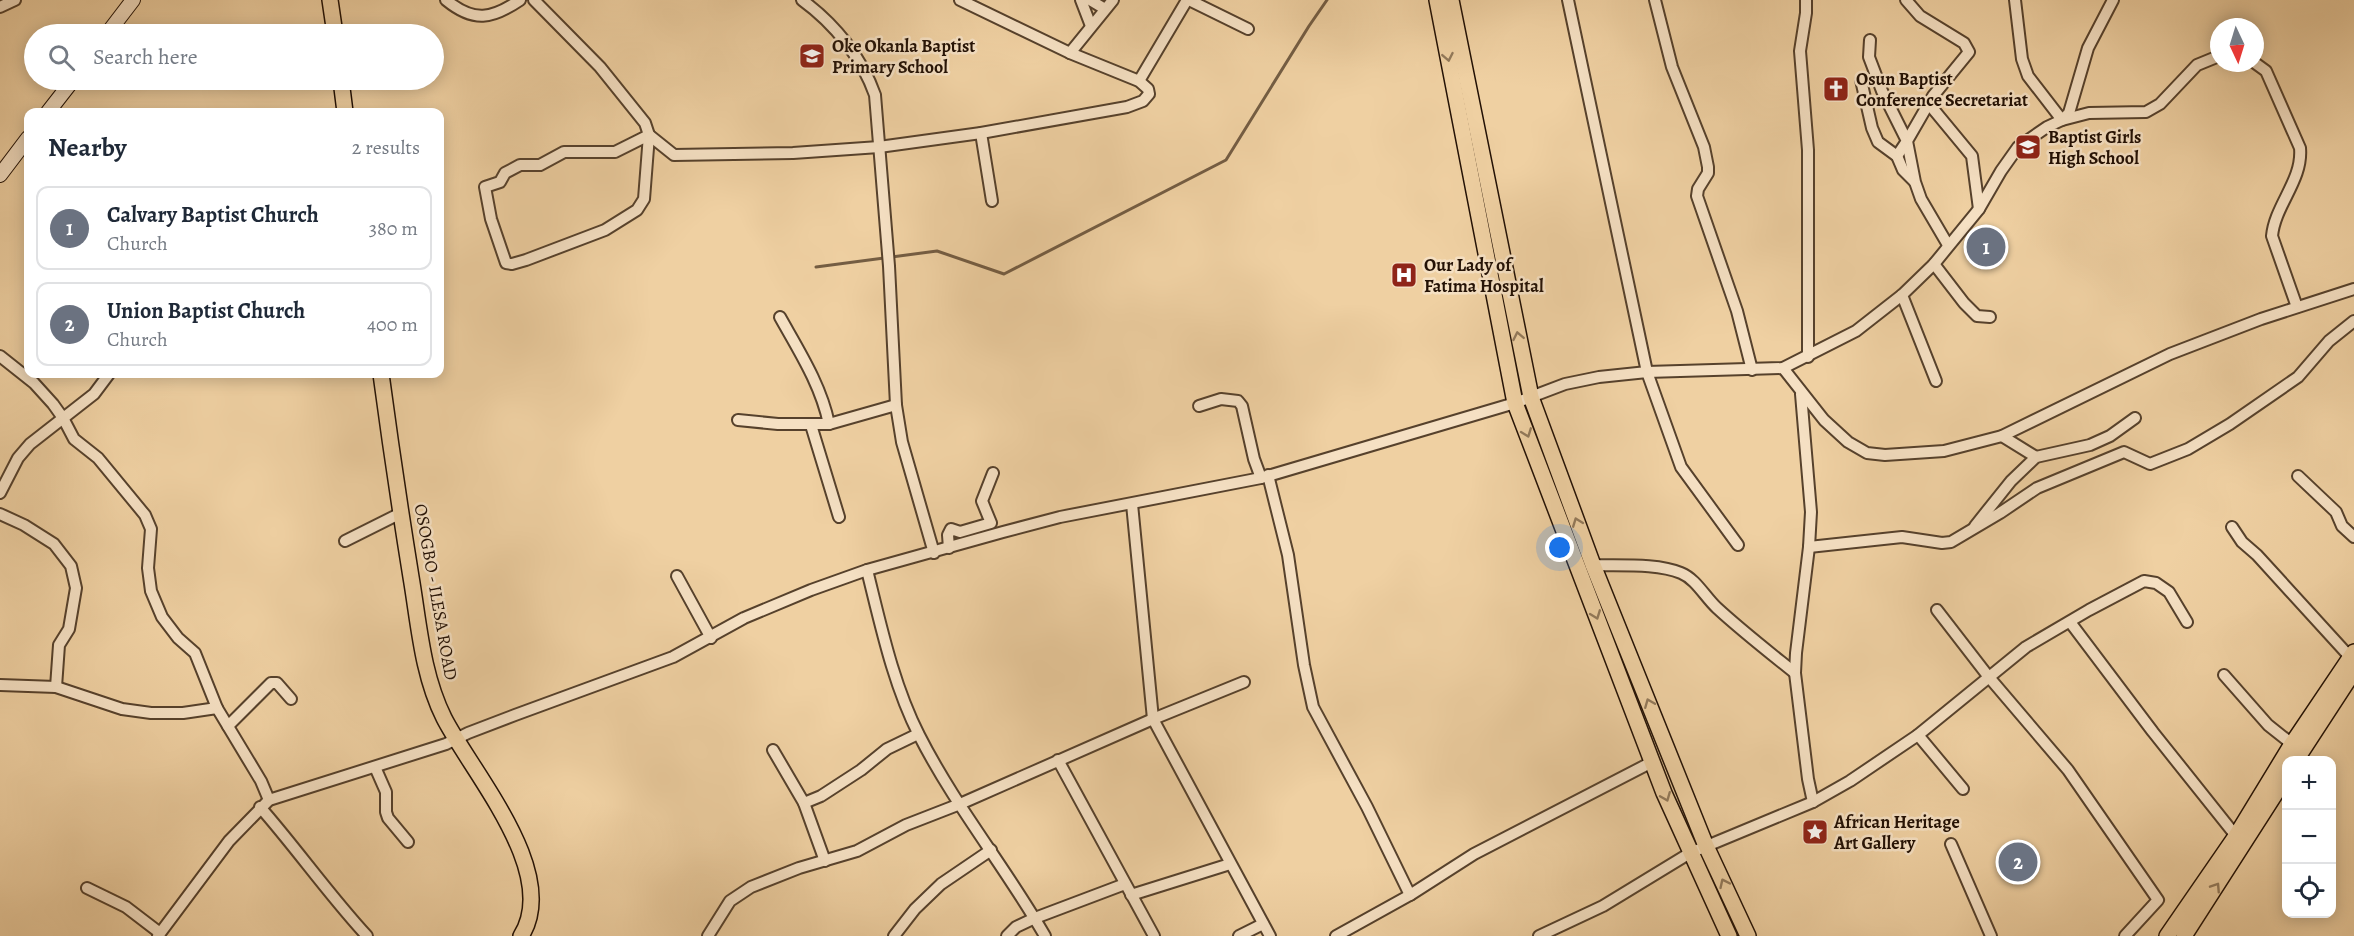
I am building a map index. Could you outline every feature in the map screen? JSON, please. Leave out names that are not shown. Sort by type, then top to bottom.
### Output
[{"type":"main road","points":[[115,24],[133,0]]},
{"type":"main road","points":[[330,0],[334,24]]},
{"type":"main road","points":[[1437,0],[1515,403],[1652,762],[1690,853],[1729,936]]},
{"type":"main road","points":[[1450,0],[1531,397],[1593,565],[1706,846],[1748,936]]},
{"type":"main road","points":[[51,108],[65,90]]},
{"type":"main road","points":[[342,90],[344,108]]},
{"type":"main road","points":[[0,175],[24,143]]},
{"type":"main road","name":"OSOGBO - ILESA ROAD","points":[[382,378],[426,670],[444,717],[504,816],[521,856],[531,894],[532,910],[527,927],[521,936]]},
{"type":"main road","points":[[2167,936],[2236,836],[2292,744],[2353,660]]},
{"type":"main road","points":[[2298,756],[2353,660]]},
{"type":"main road","points":[[2184,936],[2282,783]]},
{"type":"street","points":[[0,7],[15,0]]},
{"type":"street","points":[[446,0],[465,13],[478,15],[500,13],[520,0]]},
{"type":"street","points":[[534,0],[570,34],[630,102],[645,123],[649,135],[644,199],[637,210],[605,230],[526,260],[512,264],[506,263],[491,219],[486,187],[500,183],[505,173],[520,165],[540,165],[564,152],[615,152],[649,135]]},
{"type":"street","points":[[802,0],[854,51],[868,73],[875,95],[888,246],[896,405],[902,442],[934,552]]},
{"type":"street","points":[[649,135],[675,154],[793,153],[879,147],[981,133],[1135,105],[1149,94],[1148,89],[1139,81],[1070,53],[960,0]]},
{"type":"street","points":[[1081,0],[1091,26]]},
{"type":"street","points":[[1090,0],[1105,9]]},
{"type":"street","points":[[1070,53],[1113,0]]},
{"type":"street","points":[[1139,81],[1188,0],[1248,29]]},
{"type":"street","points":[[1568,0],[1647,372],[1681,466],[1738,545]]},
{"type":"street","points":[[1655,0],[1672,67],[1704,147],[1708,173],[1698,189],[1697,196],[1734,303],[1752,370]]},
{"type":"street","points":[[1806,0],[1800,51],[1808,150],[1808,357]]},
{"type":"street","points":[[1897,156],[1933,96],[1969,52],[1964,43],[1920,16],[1906,0]]},
{"type":"street","points":[[2014,0],[2022,59],[2028,76],[2062,120]]},
{"type":"street","points":[[2062,120],[2069,113],[2074,100],[2088,48],[2113,0]]},
{"type":"street","points":[[1870,40],[1869,57],[1882,91],[1907,141],[1915,182],[1921,199],[1948,245]]},
{"type":"street","points":[[87,888],[126,906],[159,935],[229,841],[264,803],[456,739],[524,711],[663,661],[711,638],[744,618],[867,570],[1060,517],[1264,476],[1515,403],[1576,382],[1647,372],[1783,368],[1856,331],[1902,295],[1934,264],[1979,209],[2018,147],[2047,127],[2062,120],[2089,113],[2146,112],[2160,104],[2196,65],[2210,60]]},
{"type":"street","points":[[2264,70],[2300,148],[2301,158],[2298,170],[2273,226],[2272,236],[2297,307]]},
{"type":"street","points":[[1862,80],[1872,128],[1878,142],[1897,156],[1903,170],[1915,182]]},
{"type":"street","points":[[1929,104],[1972,156],[1979,209]]},
{"type":"street","points":[[981,133],[992,201]]},
{"type":"street","points":[[1934,264],[1977,316],[1990,316]]},
{"type":"street","points":[[1783,368],[1832,428],[1848,442],[1867,453],[1944,451],[2002,436],[2170,354],[2261,319],[2354,289]]},
{"type":"street","points":[[1902,295],[1936,381]]},
{"type":"street","points":[[780,317],[815,378],[826,406],[829,424]]},
{"type":"street","points":[[1809,547],[1902,537],[1942,543],[1951,542],[2037,488],[2124,452],[2150,464],[2188,449],[2230,424],[2298,377],[2330,342],[2354,321]]},
{"type":"street","points":[[0,356],[24,375]]},
{"type":"street","points":[[28,378],[63,418],[74,439],[98,458],[145,515],[151,529],[148,568],[151,591],[162,617],[178,638],[195,654],[217,708],[261,781],[264,803],[337,903],[367,936]]},
{"type":"street","points":[[0,493],[18,458],[30,444],[94,394],[106,378]]},
{"type":"street","points":[[1802,394],[1811,512],[1795,673],[1813,802]]},
{"type":"street","points":[[1199,406],[1221,399],[1238,401],[1242,406],[1254,459],[1264,476],[1288,555],[1304,665],[1313,707],[1367,807],[1410,895]]},
{"type":"street","points":[[738,420],[829,424],[896,405]]},
{"type":"street","points":[[1973,528],[2011,481],[2036,457],[2090,445],[2110,436],[2135,418]]},
{"type":"street","points":[[812,425],[839,517]]},
{"type":"street","points":[[2002,436],[2036,457]]},
{"type":"street","points":[[949,548],[948,535],[951,529],[960,532],[990,523],[982,501],[993,473]]},
{"type":"street","points":[[2298,476],[2336,512],[2342,526],[2354,537]]},
{"type":"street","points":[[1132,504],[1153,719],[1270,936]]},
{"type":"street","points":[[345,541],[401,513]]},
{"type":"street","points":[[0,514],[24,525],[54,544],[71,566],[76,588],[69,629],[59,645],[56,687]]},
{"type":"street","points":[[2232,526],[2242,542],[2353,660]]},
{"type":"street","points":[[1593,565],[1670,569],[1683,574],[1695,583],[1715,607],[1795,673]]},
{"type":"street","points":[[867,570],[900,690],[918,734],[1045,936]]},
{"type":"street","points":[[678,576],[711,638]]},
{"type":"street","points":[[1539,936],[1603,906],[1690,853],[1813,802],[1850,781],[1918,735],[2026,647],[2144,582],[2156,583],[2169,592],[2187,622]]},
{"type":"street","points":[[1937,610],[1988,676],[2068,770],[2158,900],[2125,936]]},
{"type":"street","points":[[2070,622],[2153,732],[2236,836]]},
{"type":"street","points":[[2224,675],[2268,725],[2292,744]]},
{"type":"street","points":[[708,936],[730,901],[751,887],[799,868],[857,851],[906,825],[1244,682]]},
{"type":"street","points":[[228,726],[272,683],[277,683],[291,699]]},
{"type":"street","points":[[0,685],[56,687],[122,709],[151,713],[183,713],[217,708]]},
{"type":"street","points":[[804,803],[821,796],[861,770],[887,749],[918,734]]},
{"type":"street","points":[[1918,735],[1963,789]]},
{"type":"street","points":[[773,750],[804,803],[825,861]]},
{"type":"street","points":[[1058,760],[1154,936]]},
{"type":"street","points":[[1336,936],[1410,895],[1474,854],[1652,762]]},
{"type":"street","points":[[375,767],[386,792],[388,818],[408,843]]},
{"type":"street","points":[[1952,844],[1991,936]]},
{"type":"street","points":[[894,936],[915,909],[941,884],[991,850]]},
{"type":"street","points":[[1131,895],[1230,864]]},
{"type":"street","points":[[1007,936],[1016,927],[1035,918],[1125,884]]},
{"type":"street","points":[[1239,936],[1263,924]]},
{"type":"waterway","points":[[816,267],[937,251],[1004,274],[1226,160],[1327,0]]},
{"type":"place","name":"Oke Okanla Baptist Primary School","points":[[812,56]]},
{"type":"place","name":"Osun Baptist Conference Secretariat","points":[[1836,89]]},
{"type":"place","name":"Baptist Girls High School","points":[[2028,147]]},
{"type":"place","name":"Calvary Baptist Church","points":[[1986,247]]},
{"type":"place","name":"Our Lady of Fatima Hospital","points":[[1404,275]]},
{"type":"place","name":"African Heritage Art Gallery","points":[[1815,832]]},
{"type":"place","name":"Union Baptist Church","points":[[2018,862]]}]
